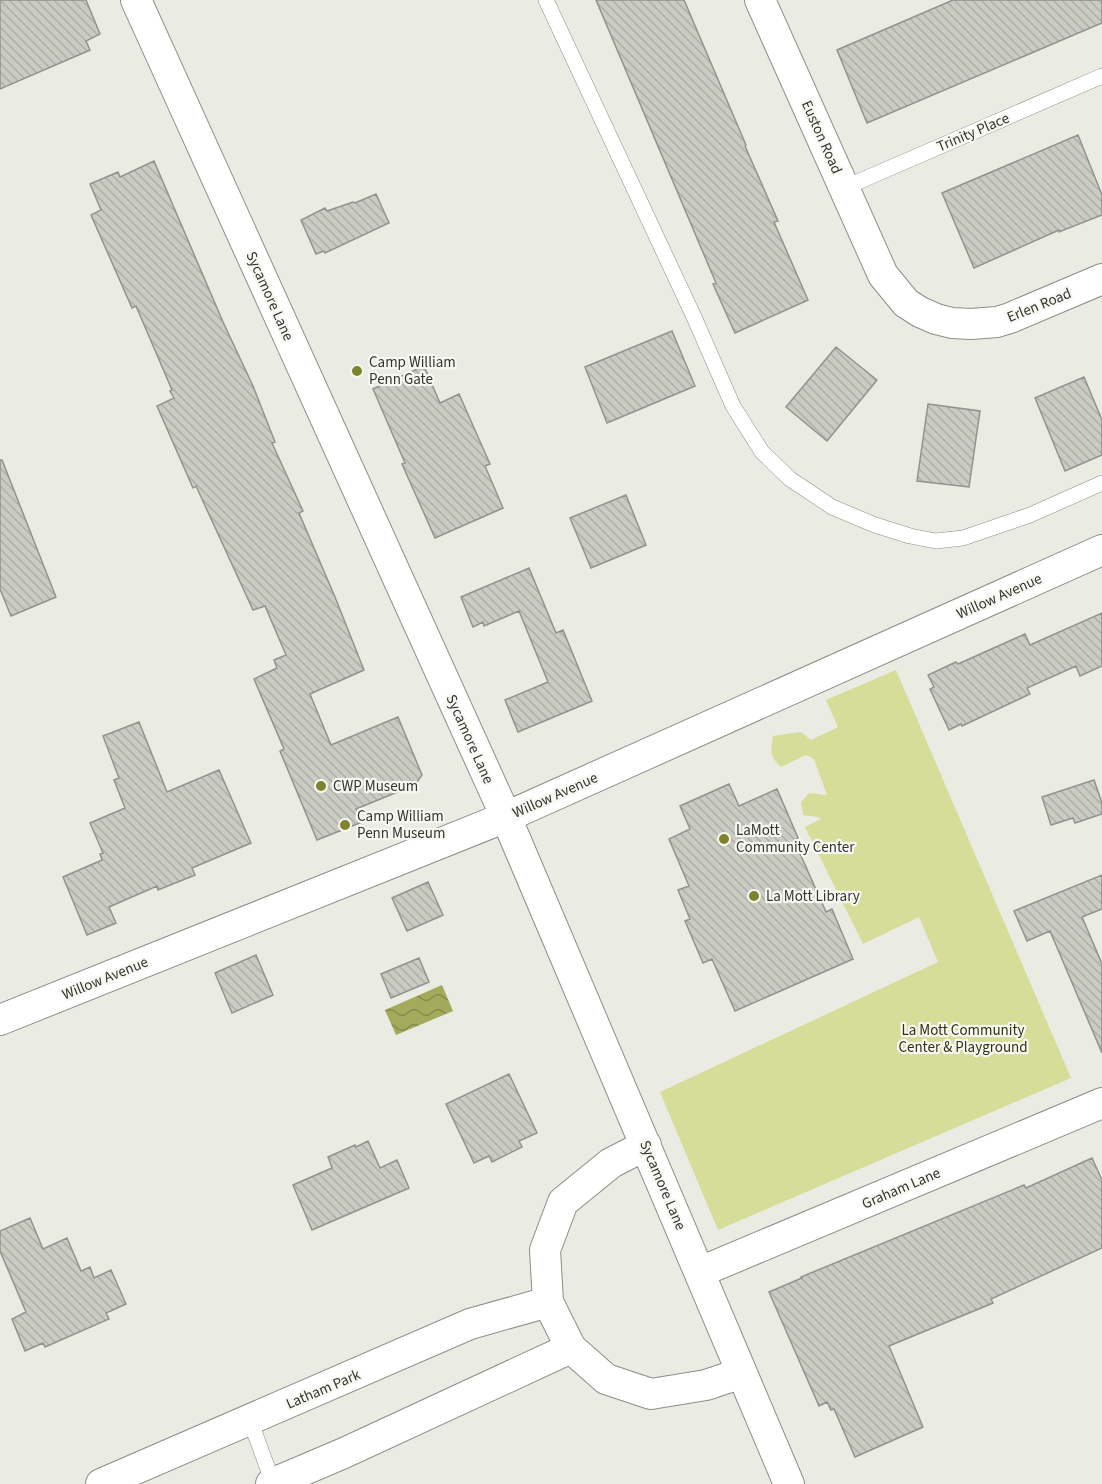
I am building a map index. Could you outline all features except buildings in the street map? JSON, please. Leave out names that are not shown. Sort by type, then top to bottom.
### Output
[{"type":"street","name":"Sycamore Lane","points":[[136,0],[506,817],[789,1484]]},
{"type":"street","name":"Euston Road","points":[[768,3],[844,188],[883,275]]},
{"type":"street","name":"Erlen Road","points":[[883,275],[906,303],[921,312],[952,323],[971,324],[997,322],[1010,318],[1102,279]]},
{"type":"street","name":"Willow Avenue","points":[[0,1020],[506,817],[1102,550]]},
{"type":"street","name":"Graham Lane","points":[[700,1272],[1102,1103]]},
{"type":"street","points":[[646,1145],[611,1163],[563,1202],[545,1251],[548,1302],[571,1348],[606,1379],[651,1394],[706,1385],[742,1373]]},
{"type":"street","name":"Latham Park","points":[[101,1484],[470,1324],[548,1302]]},
{"type":"street","points":[[272,1484],[571,1348]]},
{"type":"lane","points":[[546,0],[689,306],[733,406],[762,452],[790,479],[832,507],[875,525],[936,541],[963,538],[1030,515],[1102,483]]},
{"type":"lane","name":"Trinity Place","points":[[844,188],[1102,76]]},
{"type":"lane","points":[[250,1420],[272,1484]]},
{"type":"green space","name":"La Mott Community Center & Playground","points":[[896,670],[1071,1078],[718,1230],[660,1092],[938,962],[919,917],[863,944],[805,827],[821,819],[803,815],[801,802],[809,793],[827,795],[814,759],[806,755],[781,767],[774,760],[772,753],[773,736],[801,732],[811,740],[838,727],[826,700]]},
{"type":"water","points":[[442,985],[453,1011],[396,1035],[385,1010]]},
{"type":"place","name":"Camp William Penn Gate","points":[[357,371]]},
{"type":"place","name":"CWP Museum","points":[[321,786]]},
{"type":"place","name":"Camp William Penn Museum","points":[[345,825]]},
{"type":"place","name":"LaMott Community Center","points":[[724,839]]},
{"type":"place","name":"La Mott Library","points":[[754,896]]}]
